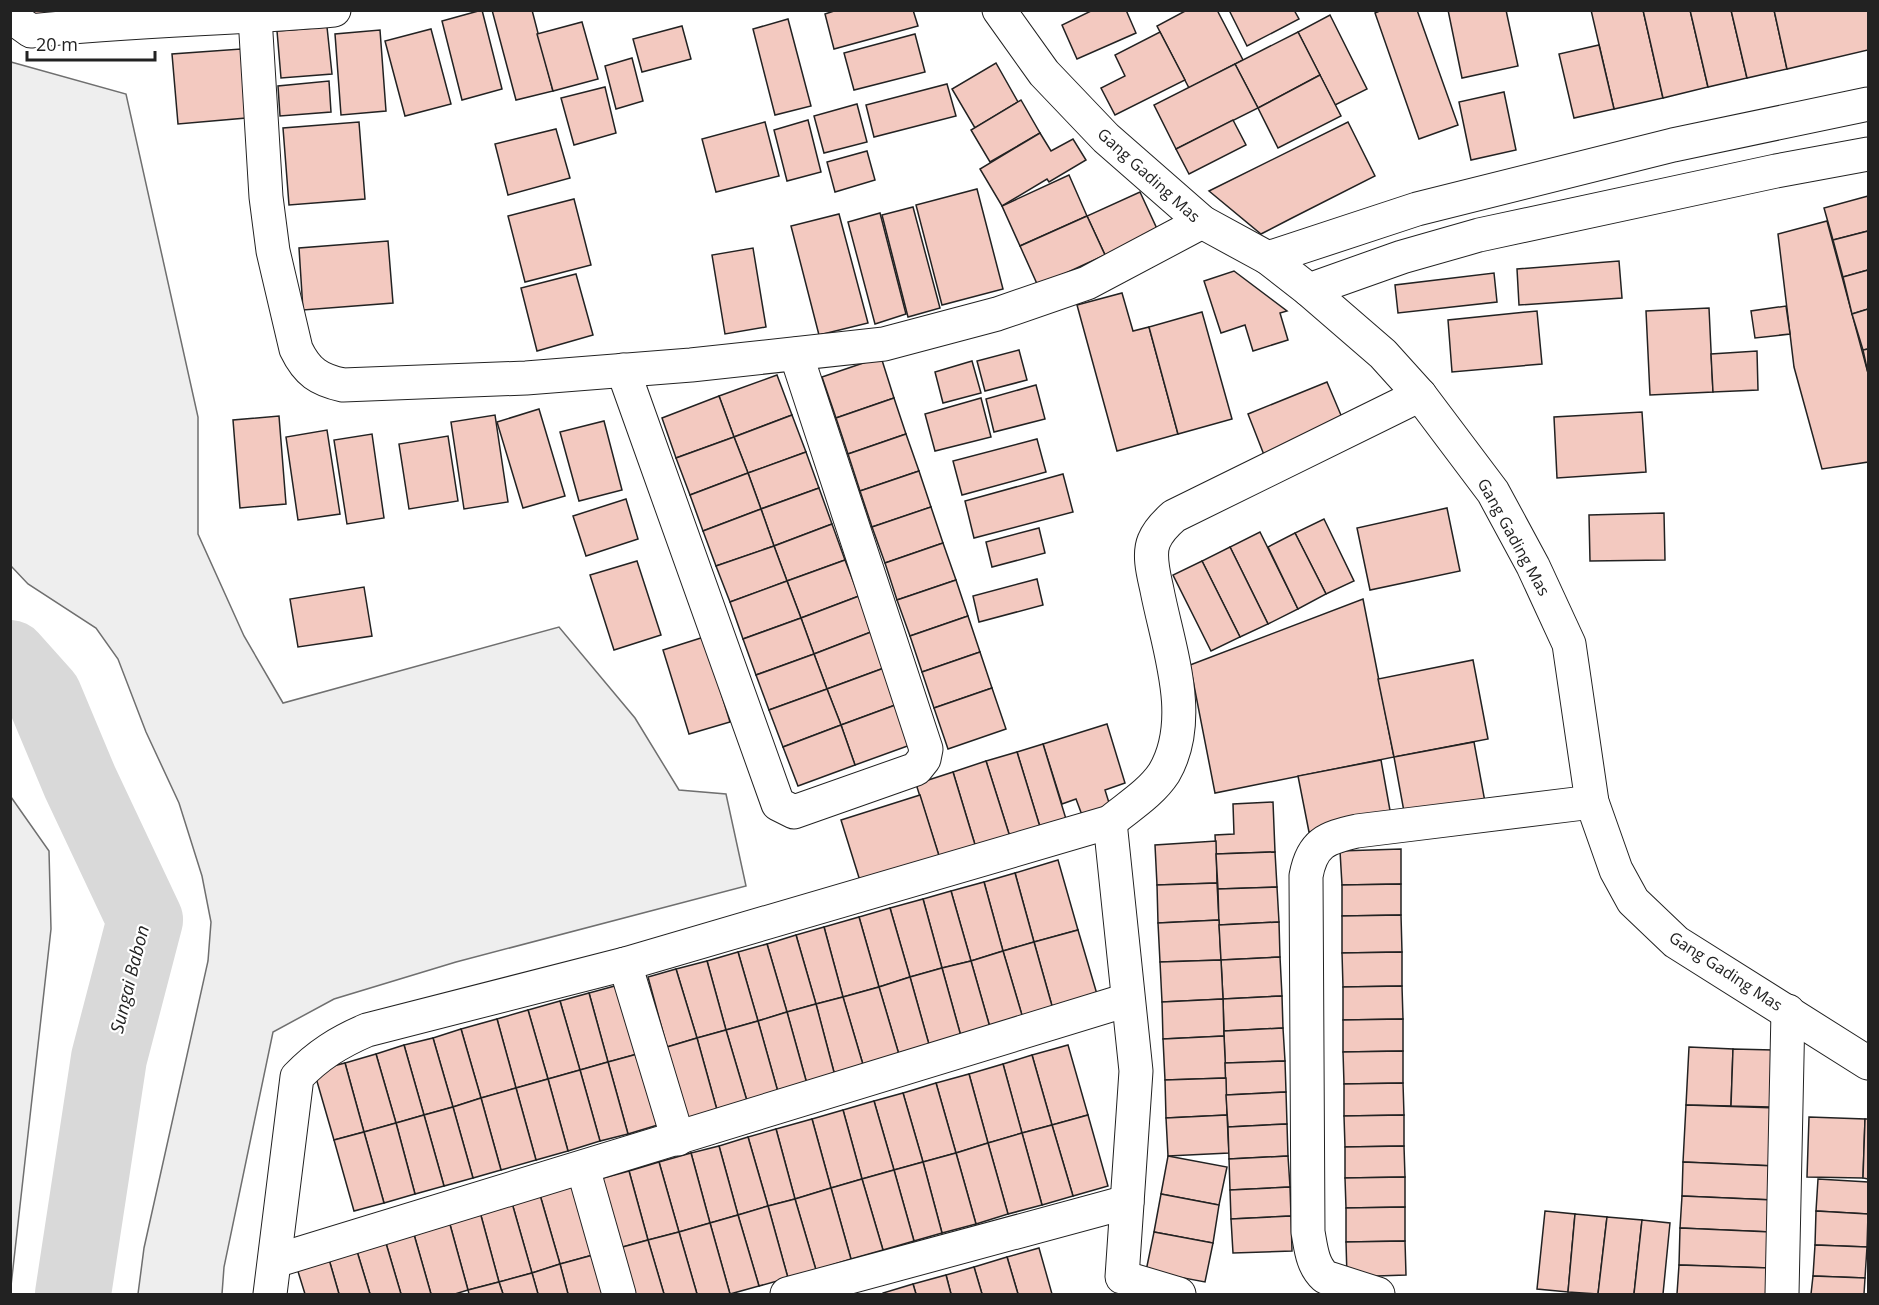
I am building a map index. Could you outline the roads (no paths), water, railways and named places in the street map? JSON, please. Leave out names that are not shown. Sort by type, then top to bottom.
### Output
[{"type":"street","points":[[10,16],[31,31],[124,21],[255,17],[334,10]]},
{"type":"street","name":"Gang Gading Mas","points":[[999,10],[1044,73],[1106,138],[1202,222],[1268,258],[1310,290],[1383,354],[1420,395],[1493,492],[1533,566],[1569,644],[1593,802],[1616,870],[1633,902],[1676,942],[1869,1063]]},
{"type":"street","points":[[255,17],[266,197],[273,251],[296,350],[303,364],[314,374],[327,381],[343,384],[526,378],[884,344],[997,314],[1087,283],[1202,222]]},
{"type":"street","points":[[1268,258],[1417,209],[1672,145],[1869,104]]},
{"type":"street","points":[[1310,290],[1402,257],[1479,235],[1776,171],[1869,154]]},
{"type":"street","points":[[623,370],[778,804],[794,812],[916,769],[924,759],[927,749],[796,354]]},
{"type":"street","points":[[270,1294],[297,1077],[312,1061],[333,1045],[367,1030],[625,964],[1110,822],[1147,792],[1164,773],[1174,747],[1180,706],[1152,568],[1153,542],[1162,528],[1174,516],[1420,395]]},
{"type":"street","points":[[1378,1294],[1324,1277],[1311,1252],[1308,1232],[1306,888],[1309,858],[1328,839],[1357,831],[1593,802]]},
{"type":"street","points":[[1110,822],[1136,1071],[1120,1286],[1179,1294]]},
{"type":"street","points":[[625,964],[678,1139]]},
{"type":"street","points":[[275,1261],[1127,1000]]},
{"type":"street","points":[[1782,1294],[1788,1011]]},
{"type":"street","points":[[583,1168],[619,1294]]},
{"type":"street","points":[[787,1294],[1127,1202]]},
{"type":"waterway","name":"Sungai Babon","points":[[10,658],[44,696],[80,782],[145,920],[109,1058],[73,1294]]}]
